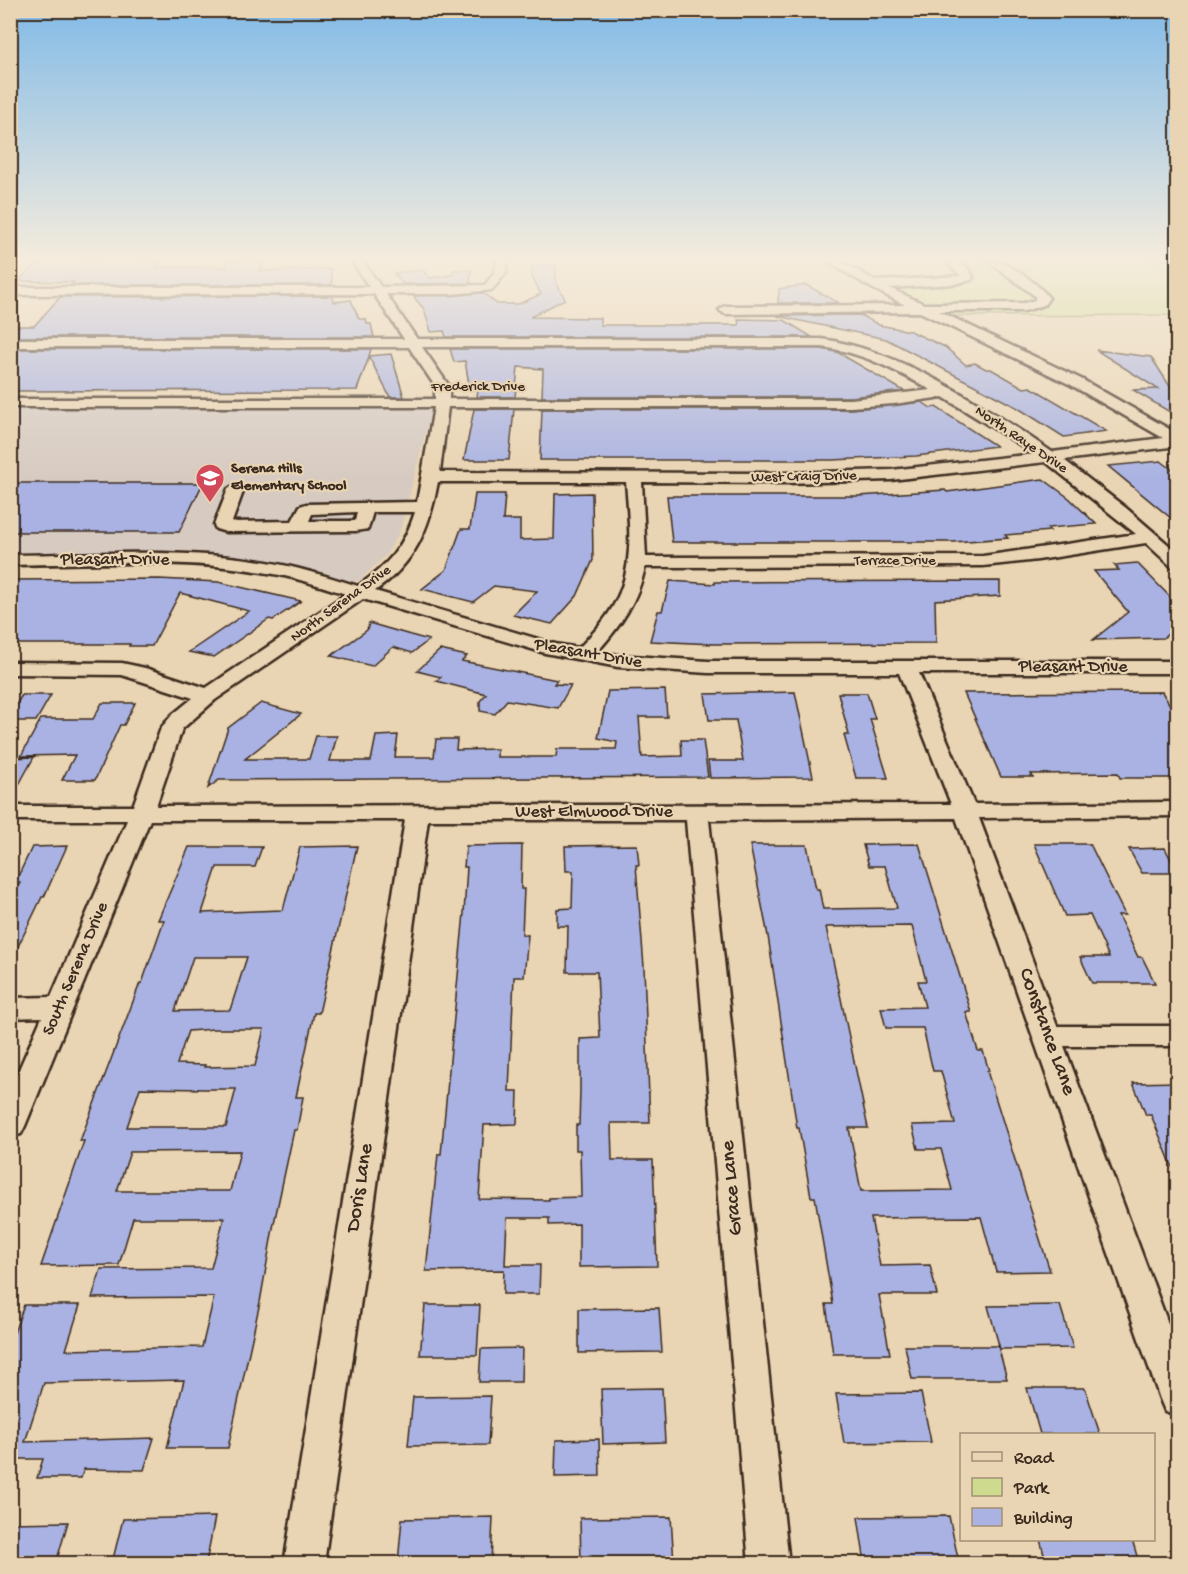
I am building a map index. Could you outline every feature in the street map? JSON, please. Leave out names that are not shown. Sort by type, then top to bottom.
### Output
[{"type":"street","name":"North Serena Drive","points":[[142,813],[172,728],[179,719],[208,696],[361,593],[380,579],[407,552],[414,539],[423,507],[443,403],[442,386],[407,333]]},
{"type":"street","points":[[974,333],[1076,382],[1178,441]]},
{"type":"street","name":"North Raye Drive","points":[[10,343],[821,343],[847,345],[867,350],[1010,429],[1051,458],[1150,537],[1178,563]]},
{"type":"street","name":"Frederick Drive","points":[[10,403],[850,403],[894,400],[946,392]]},
{"type":"street","name":"West Craig Drive","points":[[429,477],[786,478],[891,475],[1051,458],[1178,441]]},
{"type":"street","points":[[583,656],[616,617],[624,603],[639,562],[633,477]]},
{"type":"street","points":[[236,489],[222,525],[226,527],[356,526],[362,525],[366,507],[423,507]]},
{"type":"street","name":"Terrace Drive","points":[[639,562],[983,561],[1038,555],[1150,537]]},
{"type":"street","name":"Pleasant Drive","points":[[10,560],[178,560],[238,563],[296,573],[504,637],[583,656],[680,667],[1178,667]]},
{"type":"street","points":[[10,668],[122,669],[138,672],[208,696]]},
{"type":"street","name":"Constance Lane","points":[[907,668],[965,810],[1178,1399]]},
{"type":"street","name":"West Elmwood Drive","points":[[10,813],[697,813],[1178,809]]},
{"type":"street","name":"Doris Lane","points":[[304,1563],[418,812]]},
{"type":"street","name":"South Serena Drive","points":[[10,1126],[142,813]]},
{"type":"street","name":"Grace Lane","points":[[697,813],[769,1563]]},
{"type":"street","points":[[10,1008],[60,1007]]},
{"type":"street","points":[[1048,1036],[1178,1036]]},
{"type":"shaded area","name":"Serena Hills Elementary School","points":[[422,406],[431,411],[400,531],[386,555],[359,581],[349,582],[269,561],[228,556],[11,555],[10,407]]},
{"type":"building","points":[[10,333],[373,333],[374,337],[10,337]]},
{"type":"building","points":[[445,333],[806,333],[812,337],[446,337]]},
{"type":"building","points":[[860,333],[915,333],[945,347],[966,365],[975,363],[991,369],[1024,388],[1030,387],[1106,431],[1064,437],[1018,408],[886,339]]},
{"type":"building","points":[[10,349],[371,349],[369,356],[391,354],[404,397],[390,397],[369,357],[357,390],[10,391]]},
{"type":"building","points":[[450,349],[821,349],[837,352],[904,391],[851,397],[542,397],[543,369],[518,367],[515,397],[477,397],[478,389],[470,390],[465,361],[454,362]]},
{"type":"building","points":[[1096,350],[1151,357],[1171,388],[1178,387],[1178,417],[1133,390],[1158,389]]},
{"type":"building","points":[[922,402],[931,408],[936,407],[996,446],[916,456],[832,460],[540,460],[542,409],[851,409]]},
{"type":"building","points":[[474,409],[514,409],[509,460],[464,460]]},
{"type":"building","points":[[1161,461],[1178,474],[1178,524],[1108,466]]},
{"type":"building","points":[[1043,479],[1069,498],[1096,524],[1047,528],[1050,531],[1005,535],[1008,538],[953,542],[672,542],[667,496],[859,496],[945,490],[947,492]]},
{"type":"building","name":"Serena Hills Elementary School","points":[[10,483],[203,483],[179,532],[10,532]]},
{"type":"building","points":[[592,493],[593,560],[577,596],[552,624],[513,615],[537,591],[494,586],[473,602],[422,589],[446,570],[461,529],[470,529],[475,494],[505,494],[503,520],[520,520],[520,540],[554,539],[555,494]]},
{"type":"building","points":[[1137,563],[1178,605],[1178,626],[1163,638],[1093,640],[1128,612],[1094,571],[1119,570],[1114,565]]},
{"type":"building","points":[[159,579],[218,582],[301,601],[273,620],[269,619],[214,657],[189,652],[249,611],[180,593],[152,646],[10,644],[10,580]]},
{"type":"building","points":[[670,581],[715,584],[715,582],[1000,581],[1000,596],[935,600],[936,643],[714,644],[650,641],[658,611],[662,611]]},
{"type":"building","points":[[369,623],[429,640],[412,653],[393,647],[372,666],[331,656],[367,630]]},
{"type":"building","points":[[440,650],[467,656],[462,661],[557,680],[554,684],[571,685],[558,708],[507,700],[495,714],[480,711],[480,701],[486,694],[436,681],[441,677],[417,671]]},
{"type":"building","points":[[665,690],[667,717],[639,717],[642,757],[682,756],[681,740],[703,740],[708,777],[219,780],[208,788],[228,728],[261,703],[301,714],[245,759],[309,759],[316,736],[337,736],[330,761],[371,761],[376,736],[398,735],[395,757],[434,757],[436,739],[457,739],[456,750],[497,749],[497,757],[556,757],[557,749],[616,749],[617,742],[598,738],[608,691]]},
{"type":"building","points":[[795,692],[813,777],[710,778],[708,761],[743,761],[736,720],[709,720],[705,694]]},
{"type":"building","points":[[1162,692],[1178,718],[1178,778],[1120,778],[1118,773],[1031,774],[1033,777],[1001,777],[964,693]]},
{"type":"building","points":[[838,693],[867,693],[875,719],[870,719],[888,778],[856,778],[844,735],[849,735]]},
{"type":"building","points":[[22,695],[51,695],[36,721],[10,721],[10,714]]},
{"type":"building","points":[[102,703],[135,703],[124,725],[120,725],[95,780],[62,780],[75,755],[21,756],[41,719],[93,719]]},
{"type":"building","points":[[34,757],[10,801],[10,758]]},
{"type":"building","points":[[919,844],[971,1012],[966,1012],[978,1051],[983,1051],[989,1071],[987,1071],[1050,1271],[996,1272],[981,1217],[871,1218],[880,1266],[930,1265],[937,1295],[879,1295],[890,1354],[833,1354],[826,1304],[833,1304],[815,1197],[811,1197],[799,1128],[797,1128],[768,936],[750,845],[807,845],[816,889],[819,889],[823,909],[897,908],[885,866],[869,866],[863,845]],"holes":[[[912,926],[926,981],[918,981],[925,1007],[881,1008],[886,1028],[923,1028],[933,1071],[941,1071],[955,1124],[912,1125],[918,1149],[941,1149],[952,1190],[861,1191],[849,1128],[868,1128],[826,927]]]},
{"type":"building","points":[[1034,844],[1090,844],[1125,915],[1118,915],[1138,957],[1142,957],[1155,983],[1092,983],[1080,957],[1109,957],[1090,915],[1065,916]]},
{"type":"building","points":[[522,845],[521,889],[524,889],[522,935],[528,935],[524,977],[514,977],[509,1091],[518,1091],[517,1124],[484,1125],[479,1199],[549,1200],[549,1198],[581,1197],[580,1150],[576,1150],[576,1125],[579,1125],[580,1039],[600,1038],[597,972],[567,972],[568,926],[557,926],[557,909],[572,908],[573,871],[566,871],[565,846],[637,845],[639,865],[636,865],[644,967],[650,1123],[611,1123],[612,1160],[653,1160],[657,1266],[579,1267],[579,1224],[549,1225],[549,1218],[507,1218],[505,1265],[540,1265],[539,1294],[503,1294],[504,1270],[426,1271],[438,1154],[441,1154],[464,913],[466,846]]},
{"type":"building","points":[[67,846],[10,963],[10,902],[20,883],[15,883],[32,847]]},
{"type":"building","points":[[357,846],[319,1013],[314,1013],[296,1097],[303,1097],[297,1130],[294,1130],[228,1448],[167,1448],[184,1380],[44,1383],[25,1442],[154,1438],[144,1470],[84,1469],[81,1478],[37,1478],[43,1459],[19,1459],[14,1475],[10,1475],[10,1344],[24,1305],[80,1305],[66,1350],[202,1347],[214,1297],[92,1298],[101,1269],[211,1268],[224,1218],[133,1218],[119,1265],[41,1266],[84,1141],[80,1141],[140,983],[142,983],[164,920],[158,920],[189,847],[262,847],[255,867],[217,867],[202,913],[283,910],[300,847]],"holes":[[[193,957],[247,957],[230,1010],[175,1011]],[[214,1029],[264,1029],[255,1066],[204,1067],[205,1065],[177,1064],[188,1031]],[[140,1088],[236,1089],[226,1127],[127,1127]],[[240,1151],[230,1191],[117,1191],[130,1152]]]},
{"type":"building","points":[[1165,848],[1178,873],[1142,873],[1129,849]]},
{"type":"building","points":[[1178,1082],[1177,1178],[1151,1115],[1146,1115],[1133,1083]]},
{"type":"building","points":[[425,1305],[480,1305],[477,1355],[420,1355]]},
{"type":"building","points":[[1060,1305],[1073,1348],[1000,1349],[988,1306]]},
{"type":"building","points":[[659,1308],[662,1352],[579,1353],[579,1309]]},
{"type":"building","points":[[905,1346],[998,1346],[1007,1379],[912,1379]]},
{"type":"building","points":[[522,1348],[521,1382],[479,1382],[481,1349]]},
{"type":"building","points":[[662,1388],[665,1442],[603,1444],[601,1389]]},
{"type":"building","points":[[1027,1388],[1085,1388],[1100,1433],[1040,1433]]},
{"type":"building","points":[[921,1393],[931,1442],[844,1443],[836,1394]]},
{"type":"building","points":[[491,1396],[488,1445],[408,1446],[413,1397]]},
{"type":"building","points":[[599,1439],[600,1476],[555,1477],[556,1440]]},
{"type":"building","points":[[949,1516],[959,1563],[865,1563],[858,1517]]},
{"type":"building","points":[[215,1517],[206,1563],[112,1563],[123,1519]]},
{"type":"building","points":[[493,1517],[491,1563],[398,1563],[402,1519]]},
{"type":"building","points":[[671,1517],[674,1563],[581,1563],[580,1518]]},
{"type":"building","points":[[68,1522],[56,1563],[10,1563],[10,1523]]},
{"type":"building","points":[[1040,1541],[1133,1541],[1139,1563],[1046,1563]]},
{"type":"place","name":"Serena Hills Elementary School","points":[[210,504]]}]
